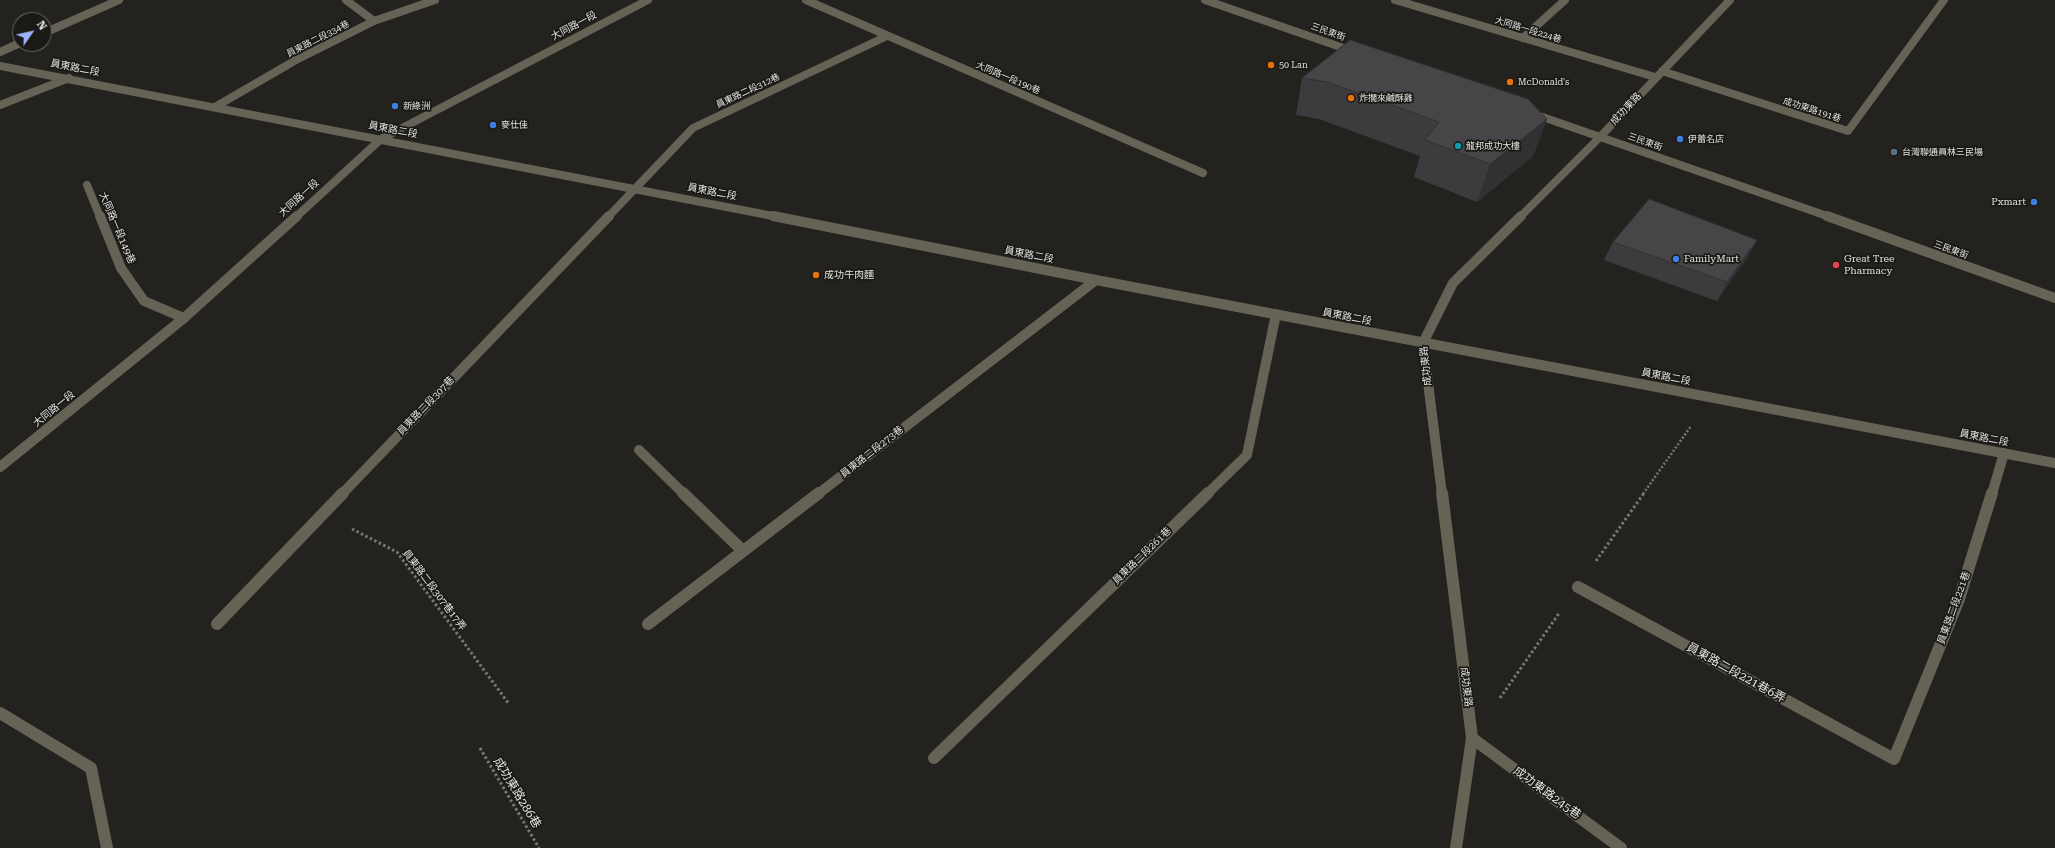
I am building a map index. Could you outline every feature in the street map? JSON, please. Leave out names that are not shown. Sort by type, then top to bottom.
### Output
[{"type":"street","points":[[52,29],[119,0]]},
{"type":"street","points":[[346,0],[374,21]]},
{"type":"street","name":"員東路二段334巷","points":[[215,107],[296,60],[374,21],[435,0]]},
{"type":"street","name":"大同路一段","points":[[0,467],[184,318],[381,139],[648,0]]},
{"type":"street","name":"大同路一段190巷","points":[[806,0],[1203,173]]},
{"type":"street","name":"三民東街","points":[[1205,0],[1362,54]]},
{"type":"street","name":"大同路一段224巷","points":[[1395,0],[1655,77]]},
{"type":"street","points":[[1523,38],[1565,0]]},
{"type":"street","name":"成功東路","points":[[1456,848],[1472,738],[1423,342],[1452,284],[1600,137],[1655,77],[1730,0]]},
{"type":"street","name":"成功東路191巷","points":[[1662,71],[1848,131],[1944,0]]},
{"type":"street","name":"員東路二段312巷","points":[[635,188],[693,128],[887,36]]},
{"type":"street","points":[[0,52],[12,47]]},
{"type":"street","name":"員東路二段","points":[[0,66],[69,78],[635,188],[1096,280],[2055,463]]},
{"type":"street","points":[[0,105],[69,78]]},
{"type":"street","name":"三民東街","points":[[1526,111],[2055,298]]},
{"type":"street","name":"大同路一段149巷","points":[[87,185],[121,268],[144,301],[184,318]]},
{"type":"street","name":"員東路二段307巷","points":[[217,624],[635,188]]},
{"type":"street","name":"員東路二段273巷","points":[[648,624],[1096,280]]},
{"type":"street","name":"員東路二段261巷","points":[[934,758],[1247,455],[1276,314]]},
{"type":"street","points":[[639,450],[743,551]]},
{"type":"street","name":"員東路二段221巷","points":[[1894,759],[1959,599],[2004,453]]},
{"type":"street","name":"員東路二段221巷6弄","points":[[1578,587],[1894,759]]},
{"type":"street","points":[[0,713],[91,768],[107,848]]},
{"type":"street","name":"成功東路245巷","points":[[1472,738],[1621,848]]},
{"type":"path","name":"員東路二段307巷17弄","points":[[323,513],[397,552],[509,704]]},
{"type":"path","name":"成功東路286巷","points":[[480,748],[539,848]]},
{"type":"building","points":[[1350,40],[1528,99],[1547,119],[1490,164],[1425,140],[1439,122],[1327,82],[1302,78]]},
{"type":"building","points":[[1649,199],[1757,240],[1727,282],[1613,242]]},
{"type":"place","name":"50 Lan","points":[[1271,65]]},
{"type":"place","name":"McDonald's","points":[[1510,82]]},
{"type":"place","name":"炸擱來鹹酥雞","points":[[1351,98]]},
{"type":"place","name":"新綠洲","points":[[395,106]]},
{"type":"place","name":"麥仕佳","points":[[493,125]]},
{"type":"place","name":"伊蕾名店","points":[[1680,139]]},
{"type":"place","name":"龍邦成功大樓","points":[[1458,146]]},
{"type":"place","name":"台灣聯通員林三民場","points":[[1894,152]]},
{"type":"place","name":"Pxmart","points":[[2034,202]]},
{"type":"place","name":"FamilyMart","points":[[1676,259]]},
{"type":"place","name":"Great Tree Pharmacy","points":[[1836,265]]},
{"type":"place","name":"成功牛肉麵","points":[[816,275]]}]
